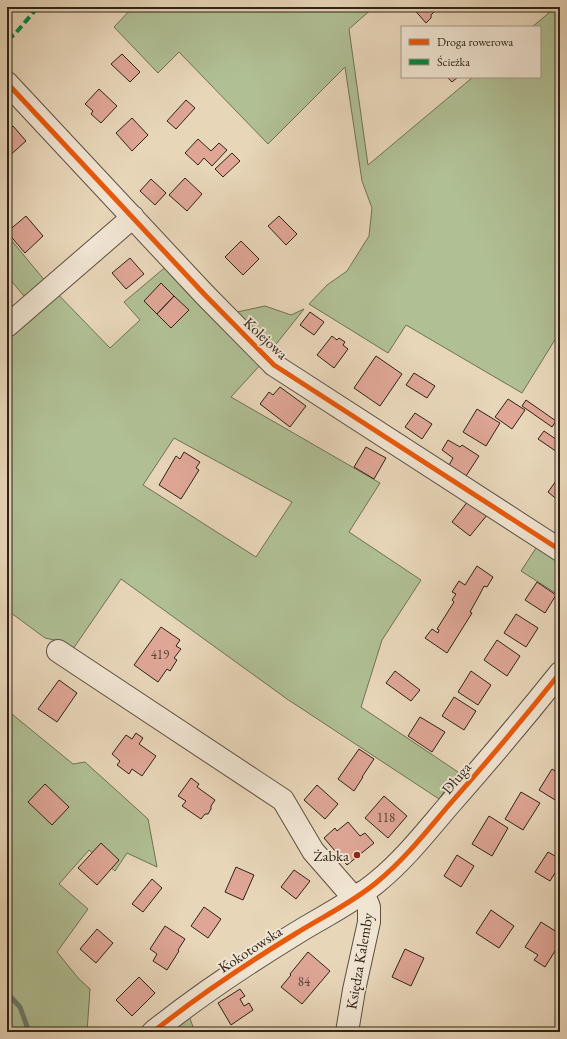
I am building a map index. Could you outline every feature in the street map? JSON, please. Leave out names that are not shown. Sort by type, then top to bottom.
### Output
[{"type":"street","name":"Kolejowa","points":[[7,83],[205,295],[274,365],[560,550]]},
{"type":"street","points":[[7,326],[133,217]]},
{"type":"street","points":[[58,651],[283,800],[313,851],[358,895]]},
{"type":"street","name":"Długa","points":[[358,895],[376,883],[403,858],[463,790],[560,673]]},
{"type":"street","name":"Kokotowska","points":[[153,1032],[221,982],[358,895]]},
{"type":"street","name":"Księdza Kalemby","points":[[347,1032],[369,918],[369,907],[358,895]]},
{"type":"green space","points":[[133,7],[374,7],[349,29],[368,165],[472,78],[541,78],[541,26],[533,26],[556,7],[560,7],[560,302],[558,305],[560,307],[560,340],[556,338],[522,393],[406,325],[388,353],[309,304],[327,285],[347,271],[369,236],[372,208],[362,181],[345,67],[268,144],[179,52],[158,73],[114,27]]},
{"type":"green space","points":[[7,235],[46,282],[110,348],[140,320],[124,302],[169,264],[262,363],[231,397],[380,483],[349,532],[421,580],[382,640],[361,707],[458,772],[439,799],[287,699],[121,579],[73,649],[59,641],[45,638],[7,610],[7,322],[30,303],[7,276]],"holes":[[[174,438],[292,502],[256,557],[143,485]]]},
{"type":"green space","points":[[265,306],[291,315],[304,309],[273,348],[237,312]]},
{"type":"green space","points":[[538,545],[560,559],[560,596],[521,571]]},
{"type":"green space","points":[[7,710],[73,764],[85,762],[148,819],[157,867],[127,853],[115,871],[89,850],[59,884],[88,909],[57,952],[79,979],[90,989],[87,1032],[7,1032]]},
{"type":"green space","points":[[189,1016],[195,1032],[168,1032]]},
{"type":"building","points":[[412,7],[442,8],[440,10],[436,10],[426,23]]},
{"type":"building","points":[[122,54],[140,72],[130,82],[111,64]]},
{"type":"building","points":[[448,78],[457,78],[452,82]]},
{"type":"building","points":[[99,89],[117,106],[101,123],[91,114],[93,111],[85,104]]},
{"type":"building","points":[[186,100],[195,108],[176,129],[167,121]]},
{"type":"building","points":[[132,118],[148,135],[132,151],[116,133]]},
{"type":"building","points":[[13,126],[26,141],[8,157],[7,131]]},
{"type":"building","points":[[198,139],[211,151],[219,143],[227,150],[212,166],[204,158],[198,165],[185,153]]},
{"type":"building","points":[[232,153],[240,161],[223,177],[215,169]]},
{"type":"building","points":[[185,178],[202,194],[187,211],[169,195]]},
{"type":"building","points":[[151,179],[166,193],[155,205],[140,191]]},
{"type":"building","points":[[26,216],[43,236],[25,253],[7,232]]},
{"type":"building","points":[[279,216],[297,234],[286,245],[268,226]]},
{"type":"building","points":[[241,241],[259,259],[243,275],[225,257]]},
{"type":"building","points":[[130,258],[144,274],[126,289],[112,273]]},
{"type":"building","points":[[161,283],[174,296],[157,314],[144,301]]},
{"type":"building","points":[[174,296],[189,310],[171,328],[157,314]]},
{"type":"building","points":[[310,312],[324,322],[314,335],[300,325]]},
{"type":"building","points":[[332,336],[337,340],[339,338],[345,342],[343,345],[348,349],[334,368],[317,355]]},
{"type":"building","points":[[376,356],[402,374],[380,406],[354,388]]},
{"type":"building","points":[[414,373],[435,386],[427,398],[406,385]]},
{"type":"building","points":[[280,387],[306,406],[290,427],[260,404],[269,392],[273,395]]},
{"type":"building","points":[[508,399],[525,410],[512,429],[495,417]]},
{"type":"building","points":[[526,400],[556,421],[552,427],[522,406]]},
{"type":"building","points":[[477,409],[500,423],[486,446],[463,432]]},
{"type":"building","points":[[415,413],[432,424],[422,439],[405,427]]},
{"type":"building","points":[[544,431],[560,442],[560,454],[538,439]]},
{"type":"building","points":[[448,440],[460,447],[462,445],[479,456],[466,476],[449,465],[453,458],[442,450]]},
{"type":"building","points":[[366,447],[386,458],[374,479],[354,467]]},
{"type":"building","points":[[184,452],[200,462],[196,468],[199,470],[181,499],[159,485],[176,456],[180,459]]},
{"type":"building","points":[[556,481],[560,484],[560,502],[548,492]]},
{"type":"building","points":[[468,501],[487,515],[470,536],[452,522]]},
{"type":"building","points":[[477,566],[493,577],[487,587],[484,586],[470,612],[472,613],[447,653],[425,638],[432,629],[438,633],[439,630],[437,629],[454,602],[452,600],[456,594],[452,592],[459,581],[465,585]]},
{"type":"building","points":[[537,582],[556,595],[545,613],[525,600]]},
{"type":"building","points":[[516,614],[538,628],[526,647],[504,633]]},
{"type":"building","points":[[161,627],[180,640],[176,646],[181,649],[174,658],[177,660],[170,671],[167,669],[158,682],[134,665]]},
{"type":"building","points":[[497,640],[520,656],[507,676],[484,660]]},
{"type":"building","points":[[395,671],[420,690],[411,701],[386,683]]},
{"type":"building","points":[[471,671],[491,685],[478,705],[458,692]]},
{"type":"building","points":[[59,680],[77,693],[57,722],[38,709]]},
{"type":"building","points":[[454,697],[476,711],[464,730],[442,716]]},
{"type":"building","points":[[420,717],[445,732],[432,752],[408,736]]},
{"type":"building","points":[[136,733],[143,738],[139,744],[156,756],[142,776],[132,769],[129,774],[117,765],[120,761],[112,754],[126,735],[132,739]]},
{"type":"building","points":[[359,749],[374,759],[354,791],[338,779]]},
{"type":"building","points":[[552,769],[560,774],[560,803],[539,790]]},
{"type":"building","points":[[191,778],[199,784],[197,787],[215,800],[208,814],[205,814],[201,819],[182,806],[186,801],[178,796]]},
{"type":"building","points":[[45,784],[69,807],[52,825],[28,802]]},
{"type":"building","points":[[317,785],[338,804],[325,819],[304,800]]},
{"type":"building","points":[[521,792],[540,803],[523,830],[505,819]]},
{"type":"building","points":[[384,796],[407,816],[388,838],[365,818]]},
{"type":"building","points":[[489,816],[508,828],[492,856],[472,844]]},
{"type":"building","points":[[348,822],[360,836],[365,833],[374,843],[347,865],[324,838],[335,828],[337,831]]},
{"type":"building","points":[[101,843],[119,860],[97,885],[78,868]]},
{"type":"building","points":[[548,852],[560,859],[560,865],[550,881],[535,872]]},
{"type":"building","points":[[457,855],[474,866],[461,887],[444,876]]},
{"type":"building","points":[[236,867],[254,875],[243,900],[225,892]]},
{"type":"building","points":[[294,870],[310,881],[296,899],[281,887]]},
{"type":"building","points":[[152,879],[162,888],[143,912],[132,904]]},
{"type":"building","points":[[204,907],[221,919],[208,938],[191,926]]},
{"type":"building","points":[[491,910],[514,926],[499,948],[476,933]]},
{"type":"building","points":[[541,922],[560,934],[560,943],[545,967],[534,960],[538,955],[525,947]]},
{"type":"building","points":[[165,926],[185,939],[167,970],[153,961],[157,954],[150,949]]},
{"type":"building","points":[[97,929],[113,943],[96,963],[80,949]]},
{"type":"building","points":[[405,949],[424,958],[411,986],[392,977]]},
{"type":"building","points":[[308,952],[330,971],[302,1004],[281,987]]},
{"type":"building","points":[[139,977],[155,993],[132,1016],[116,1000]]},
{"type":"building","points":[[240,989],[245,996],[240,999],[244,1006],[249,1003],[253,1010],[231,1025],[218,1003]]},
{"type":"waterway","points":[[7,993],[20,1007],[29,1032]]},
{"type":"waterway","points":[[286,1032],[299,1030],[337,1031]]},
{"type":"marked path","points":[[7,39],[14,35],[38,7]]},
{"type":"cycle path","points":[[7,83],[205,295],[274,365],[560,550]]},
{"type":"cycle path","points":[[153,1032],[222,981],[277,945],[357,897],[387,873],[406,855],[505,740],[560,673]]},
{"type":"place","name":"Żabka","points":[[357,855]]}]
